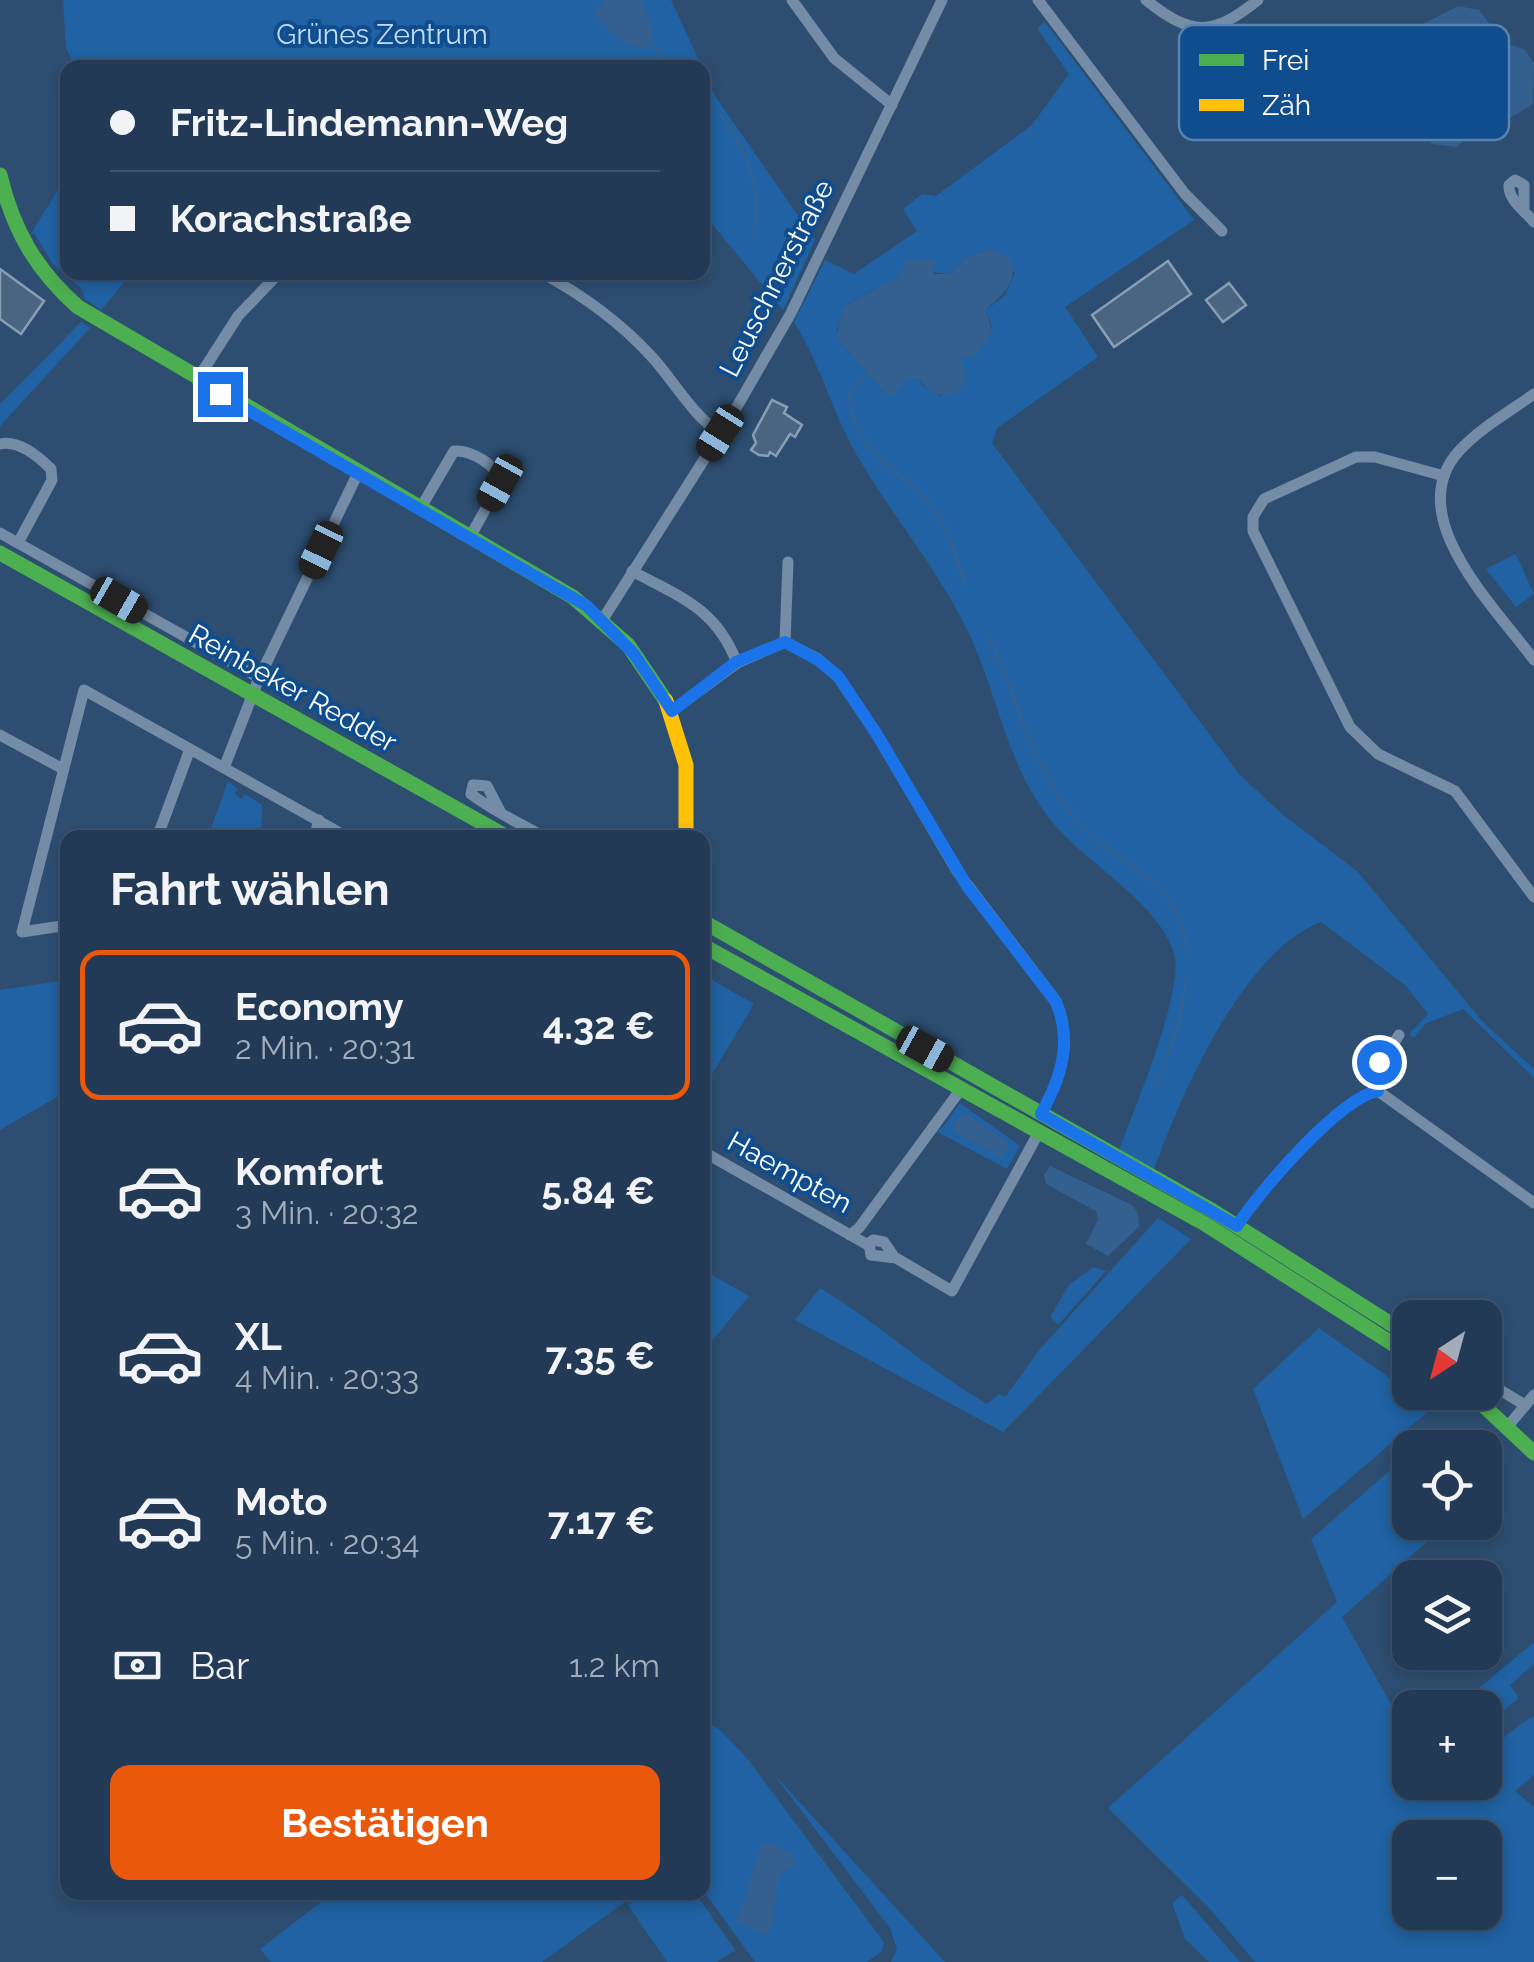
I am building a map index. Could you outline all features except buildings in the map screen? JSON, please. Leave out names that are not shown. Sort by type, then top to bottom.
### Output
[{"type":"street","points":[[792,0],[834,58],[892,105]]},
{"type":"street","name":"Leuschnerstraße","points":[[603,619],[791,313],[942,0]]},
{"type":"street","points":[[1038,0],[1186,194],[1222,231]]},
{"type":"street","points":[[1146,0],[1192,25]]},
{"type":"street","points":[[1221,25],[1258,0]]},
{"type":"street","points":[[0,175],[13,229],[44,278],[78,307],[573,597],[603,619],[634,654],[672,711],[689,763],[686,830]]},
{"type":"street","points":[[1524,211],[1534,222]]},
{"type":"street","points":[[197,380],[238,316],[272,280]]},
{"type":"street","points":[[554,280],[584,298],[650,354],[720,433]]},
{"type":"street","points":[[1534,394],[1460,450],[1444,476],[1440,503],[1452,548],[1534,660]]},
{"type":"street","points":[[0,444],[17,446],[51,469],[52,480],[18,543]]},
{"type":"street","points":[[420,509],[454,451],[462,450],[493,467],[500,483],[470,537]]},
{"type":"street","points":[[1444,476],[1374,457],[1356,457],[1264,498],[1253,518],[1253,532],[1350,727],[1378,754],[1454,791],[1534,896]]},
{"type":"street","points":[[224,768],[259,678],[358,473]]},
{"type":"street","name":"Reinbeker Redder","points":[[0,533],[259,678]]},
{"type":"street","name":"Reinbeker Redder","points":[[0,553],[495,830]]},
{"type":"street","points":[[785,642],[788,562]]},
{"type":"street","points":[[632,570],[712,618],[722,630],[736,662]]},
{"type":"street","points":[[672,711],[736,662],[785,642]]},
{"type":"street","points":[[785,642],[838,676],[967,886],[1056,1002],[1065,1024],[1065,1043],[1060,1073],[1041,1114]]},
{"type":"street","points":[[60,926],[22,932],[84,690],[335,830]]},
{"type":"street","points":[[6,738],[63,770]]},
{"type":"street","points":[[160,830],[190,749]]},
{"type":"street","points":[[501,812],[532,830]]},
{"type":"street","points":[[316,830],[318,820]]},
{"type":"street","points":[[710,927],[1237,1226],[1392,1325]]},
{"type":"street","points":[[710,949],[1204,1224],[1392,1343]]},
{"type":"street","points":[[1399,1036],[1376,1069],[1378,1091],[1534,1203]]},
{"type":"street","name":"Haempten","points":[[710,1156],[850,1235],[961,1089]]},
{"type":"street","points":[[1237,1226],[1266,1184],[1292,1158],[1362,1096],[1378,1091]]},
{"type":"street","points":[[850,1235],[868,1245],[878,1239],[896,1258],[952,1290],[1038,1132]]},
{"type":"street","points":[[1502,1388],[1530,1400],[1508,1426]]},
{"type":"street","points":[[1489,1410],[1534,1452]]},
{"type":"green space","name":"Grünes Zentrum","points":[[63,0],[671,0],[699,60],[72,60],[66,48]]},
{"type":"green space","points":[[1045,22],[1194,220],[1065,307],[1098,357],[997,428],[992,443],[1239,774],[1282,814],[1357,871],[1483,1022],[1534,1069],[1534,1078],[1463,1009],[1425,1024],[1414,1038],[1409,1034],[1428,1014],[1406,986],[1321,922],[1293,938],[1266,962],[1241,993],[1198,1066],[1154,1169],[1119,1150],[1165,1021],[1172,994],[1174,953],[1152,915],[1060,831],[1033,794],[1012,751],[981,662],[960,616],[859,459],[794,322],[825,260],[854,274],[917,231],[903,209],[922,194],[936,196],[1032,125],[1069,74],[1037,28]],"holes":[[[990,250],[1015,273],[1005,295],[986,310],[992,327],[961,358],[941,396],[923,386],[919,378],[909,378],[884,392],[840,342],[837,329],[848,304],[899,276],[950,274],[970,255]]]},
{"type":"green space","points":[[710,85],[815,240],[783,310],[710,221]]},
{"type":"green space","points":[[60,186],[60,270],[34,233],[29,237]]},
{"type":"green space","points":[[72,280],[126,280],[101,310],[84,298],[82,289]]},
{"type":"green space","points":[[81,322],[90,328],[0,426],[0,404]]},
{"type":"green space","points":[[1516,554],[1534,594],[1516,607],[1486,569]]},
{"type":"green space","points":[[228,781],[238,789],[235,794],[241,799],[245,794],[262,805],[261,830],[210,830]]},
{"type":"green space","points":[[710,979],[754,1004],[710,1077]]},
{"type":"green space","points":[[60,981],[60,1095],[0,1130],[0,990]]},
{"type":"green space","points":[[960,1103],[1020,1146],[1007,1169],[936,1131]]},
{"type":"green space","points":[[1158,1218],[1191,1239],[1003,1432],[795,1320],[820,1288],[987,1404],[999,1394],[1005,1397],[1040,1349]]},
{"type":"green space","points":[[1093,1267],[1106,1271],[1058,1325],[1050,1317],[1069,1285]]},
{"type":"green space","points":[[710,1274],[749,1296],[710,1343]]},
{"type":"green space","points":[[1319,1328],[1392,1380],[1392,1410],[1430,1410],[1406,1430],[1392,1430],[1392,1442],[1303,1519],[1253,1389]]},
{"type":"green space","points":[[1392,1469],[1392,1540],[1429,1540],[1406,1560],[1392,1560],[1392,1573],[1342,1617],[1392,1706],[1392,1800],[1502,1800],[1502,1739],[1532,1716],[1534,1775],[1515,1791],[1534,1807],[1534,1962],[1255,1962],[1210,1909],[1108,1808],[1337,1602],[1311,1539]]},
{"type":"green space","points":[[1534,1642],[1534,1664],[1510,1685],[1519,1698],[1502,1712],[1502,1690],[1476,1690]]},
{"type":"green space","points":[[710,1724],[746,1757],[884,1943],[882,1951],[867,1962],[755,1962],[710,1900]]},
{"type":"green space","points":[[772,1772],[945,1962],[891,1962],[897,1949],[890,1928]]},
{"type":"green space","points":[[1182,1895],[1240,1962],[1209,1962],[1185,1939],[1172,1903]]},
{"type":"green space","points":[[324,1900],[627,1900],[542,1962],[271,1962],[260,1949]]},
{"type":"green space","points":[[636,1900],[700,1900],[735,1950],[717,1962],[667,1962],[628,1905]]},
{"type":"shaded area","points":[[604,0],[642,0],[652,29],[649,48],[626,42],[604,25],[594,12]]},
{"type":"shaded area","points":[[1458,6],[1479,10],[1490,25],[1422,25]]},
{"type":"shaded area","points":[[1509,44],[1524,49],[1534,63],[1533,104],[1509,118]]},
{"type":"shaded area","points":[[1430,140],[1464,140],[1457,147],[1432,144]]},
{"type":"shaded area","points":[[990,250],[1009,256],[1013,273],[1004,292],[986,310],[992,332],[976,356],[961,358],[965,379],[959,392],[936,393],[919,378],[909,378],[892,396],[884,392],[840,342],[837,334],[843,307],[899,276],[907,260],[934,260],[933,274],[950,274],[970,255]]},
{"type":"shaded area","points":[[967,1114],[1008,1143],[1001,1158],[953,1131],[954,1121]]},
{"type":"shaded area","points":[[1050,1166],[1132,1205],[1138,1213],[1139,1227],[1108,1256],[1086,1244],[1098,1220],[1096,1211],[1046,1184],[1044,1175]]},
{"type":"shaded area","points":[[770,1843],[793,1854],[794,1866],[780,1874],[770,1931],[763,1934],[735,1921],[762,1844]]},
{"type":"waterway","points":[[650,39],[663,60]]},
{"type":"waterway","points":[[718,111],[750,169],[756,201],[753,234]]},
{"type":"waterway","points":[[867,373],[849,392],[860,432],[882,460],[935,511],[949,537],[965,585]]},
{"type":"waterway","points":[[989,636],[1031,744],[1057,794],[1096,839],[1167,897],[1176,912],[1188,954]]},
{"type":"waterway","points":[[1156,1086],[1179,1023],[1186,980]]},
{"type":"traffic: fast","points":[[0,175],[28,248],[78,307],[573,597],[628,645],[666,701]]},
{"type":"traffic: fast","points":[[0,553],[495,830]]},
{"type":"traffic: fast","points":[[710,926],[1213,1211],[1392,1325]]},
{"type":"traffic: fast","points":[[710,949],[1205,1224],[1392,1343]]},
{"type":"traffic: fast","points":[[1488,1410],[1534,1453]]},
{"type":"traffic: slow","points":[[666,701],[686,765],[686,830]]},
{"type":"route","points":[[220,394],[587,606],[634,654],[672,711],[736,662],[785,642],[838,676],[967,886],[1056,1002],[1065,1024],[1065,1043],[1054,1091],[1041,1114],[1237,1226],[1266,1184],[1292,1158],[1362,1096],[1378,1091],[1379,1062]]}]
